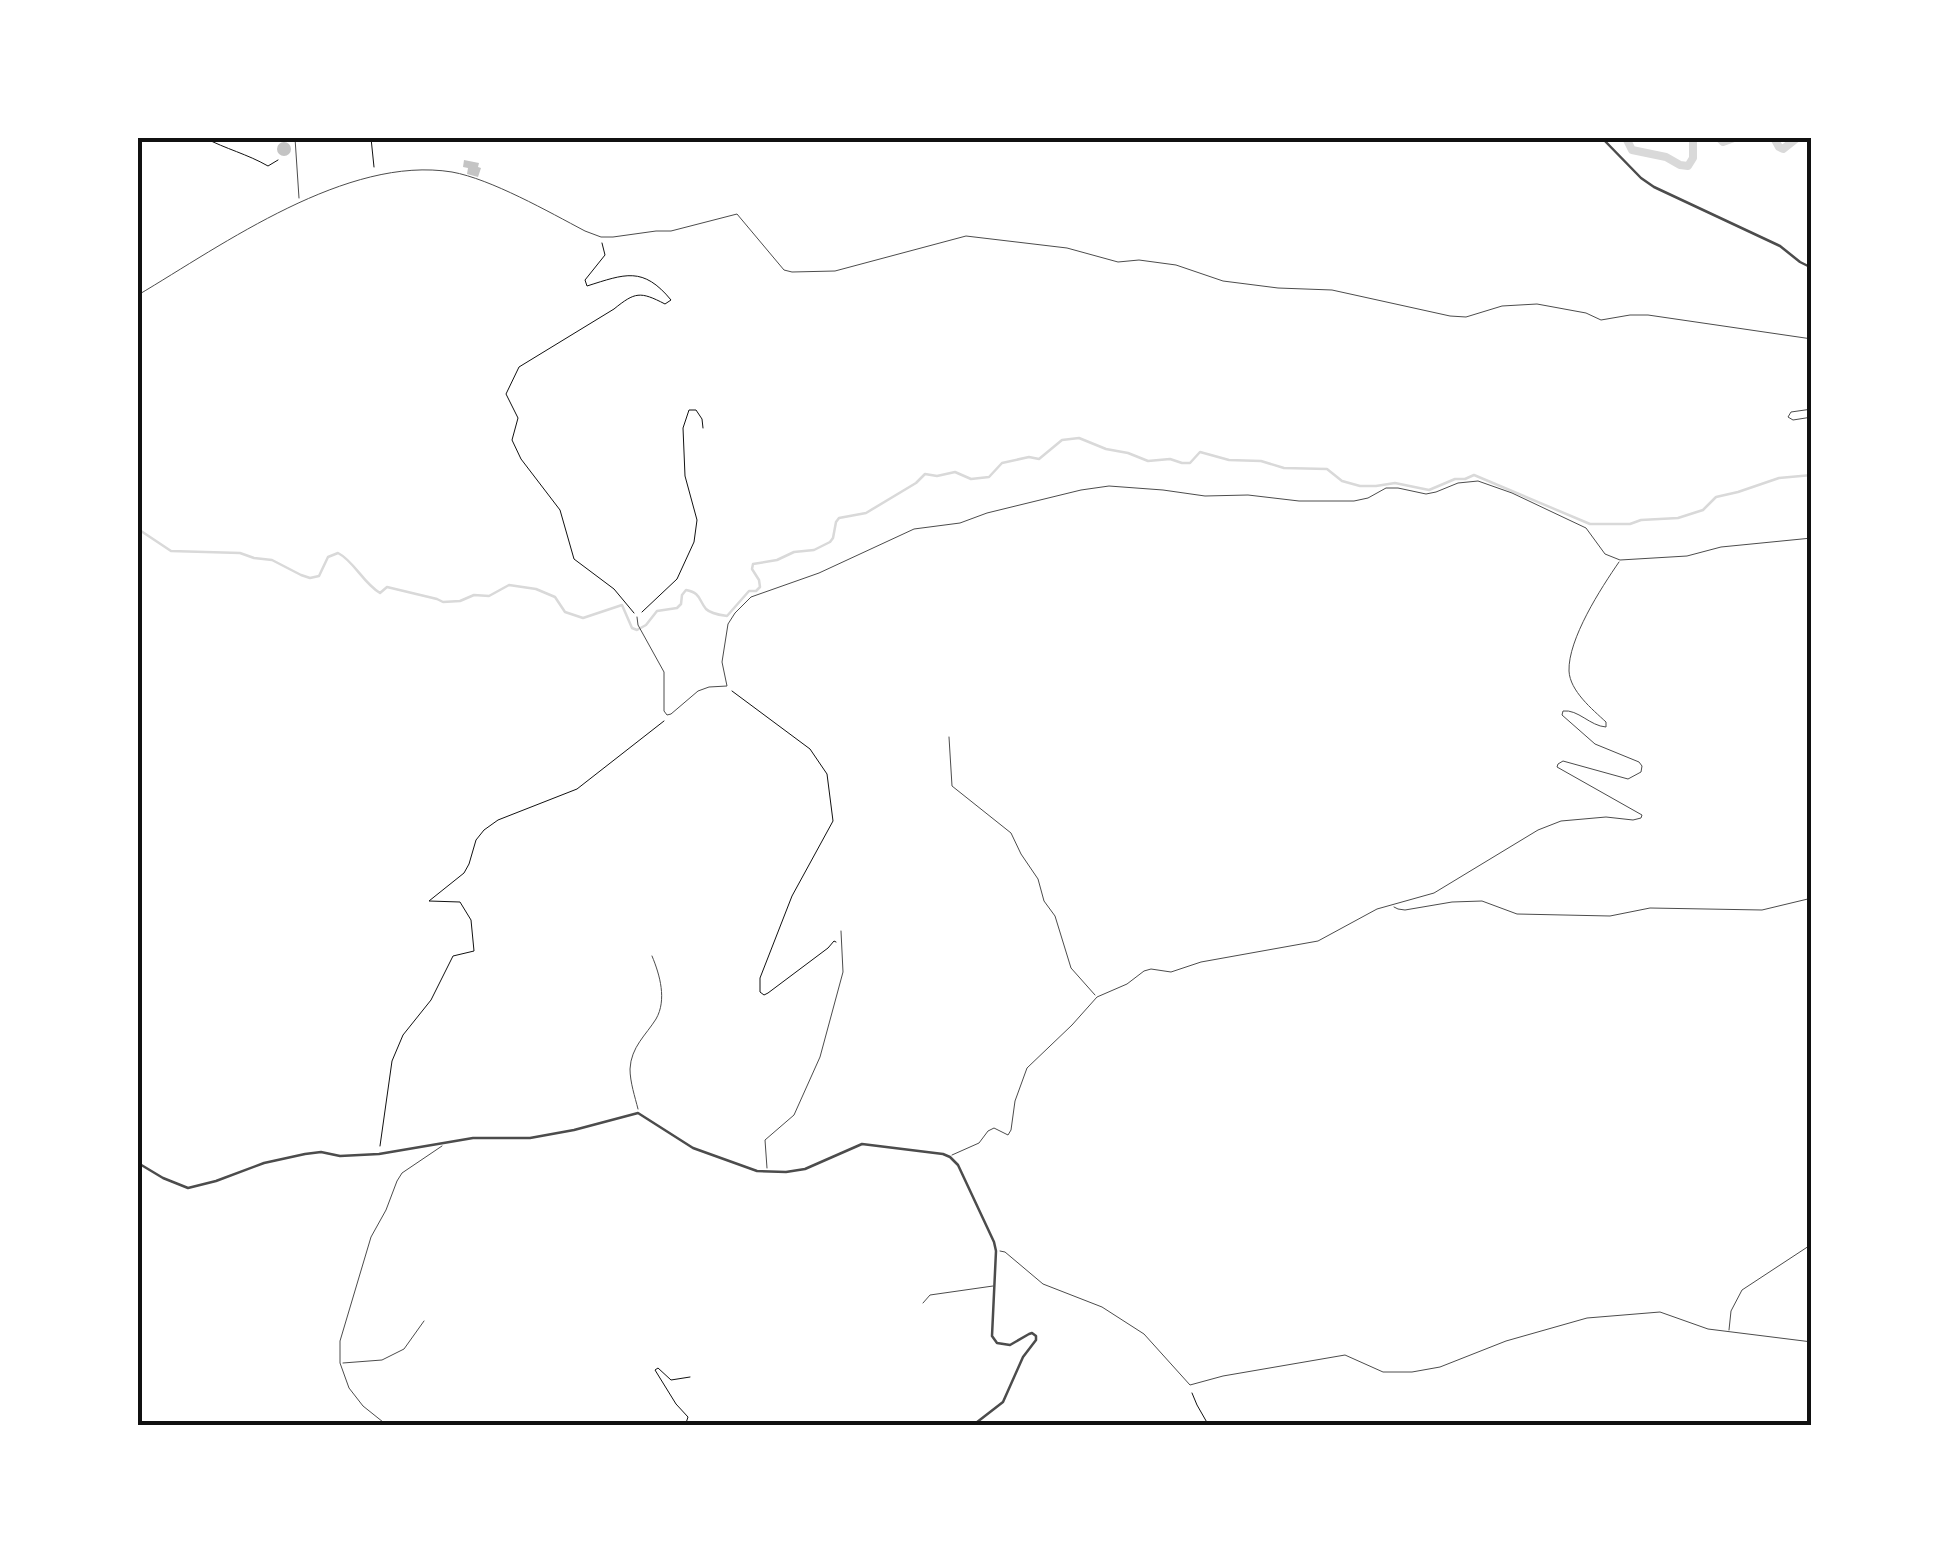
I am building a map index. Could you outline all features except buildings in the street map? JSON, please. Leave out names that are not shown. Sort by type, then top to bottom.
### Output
[{"type":"street","points":[[294,138],[299,201]]},
{"type":"street","points":[[1602,138],[1640,178],[1654,187],[1780,246],[1812,268]]},
{"type":"street","points":[[138,295],[299,201],[375,176],[420,170],[453,172],[485,182],[585,231],[613,238],[671,231],[737,214],[784,270],[792,272],[834,271],[966,236],[1067,248],[1118,262],[1139,260],[1176,265],[1222,281],[1332,290],[1450,316],[1466,317],[1502,306],[1538,304],[1586,313],[1601,320],[1648,315],[1812,339]]},
{"type":"street","points":[[1812,409],[1791,412],[1788,417],[1812,418]]},
{"type":"street","points":[[637,617],[664,672],[664,711],[668,715],[698,691],[726,686],[722,662],[728,624],[752,597],[819,573],[914,529],[960,523],[1082,490],[1109,486],[1205,496],[1354,501],[1386,488],[1426,494],[1458,482],[1478,481],[1512,492],[1586,528],[1605,554],[1620,560],[1687,556],[1721,548],[1812,538]]},
{"type":"street","points":[[950,1157],[978,1143],[994,1128],[1008,1135],[1026,1068],[1097,997],[1127,984],[1144,971],[1171,972],[1201,962],[1318,941],[1377,909],[1434,893],[1523,838],[1561,821],[1641,818],[1638,810],[1612,800],[1557,767],[1563,761],[1628,779],[1641,772],[1639,762],[1594,744],[1562,715],[1563,711],[1572,711],[1594,725],[1606,726],[1575,687],[1569,672],[1586,614],[1620,560]]},
{"type":"street","points":[[949,737],[952,786],[1011,833],[1056,916],[1071,968],[1097,997]]},
{"type":"street","points":[[1392,905],[1406,910],[1482,901],[1518,914],[1610,916],[1650,908],[1762,910],[1812,898]]},
{"type":"street","points":[[767,1172],[765,1140],[794,1116],[820,1057],[844,972],[841,931]]},
{"type":"street","points":[[652,956],[662,996],[658,1016],[640,1039],[630,1068],[638,1113],[692,1148],[747,1169],[806,1169],[862,1144],[934,1152],[950,1157],[958,1166],[996,1251],[992,1336],[1001,1344],[1010,1345],[1032,1333],[1036,1336],[1003,1402],[972,1426]]},
{"type":"street","points":[[138,1163],[188,1188],[305,1154],[378,1154],[473,1138],[530,1138],[638,1113]]},
{"type":"street","points":[[388,1426],[354,1396],[340,1363],[340,1341],[371,1237],[397,1181],[402,1173],[436,1152],[442,1143]]},
{"type":"street","points":[[1729,1330],[1731,1311],[1742,1290],[1812,1244]]},
{"type":"street","points":[[996,1251],[1005,1252],[1043,1284],[1102,1308],[1144,1334],[1190,1384],[1345,1355],[1384,1372],[1426,1370],[1506,1341],[1588,1318],[1660,1312],[1708,1329],[1812,1342]]},
{"type":"street","points":[[923,1303],[930,1296],[993,1286]]},
{"type":"street","points":[[340,1363],[382,1360],[404,1349],[424,1321]]},
{"type":"path","points":[[205,138],[268,166],[278,160]]},
{"type":"path","points":[[372,138],[375,176]]},
{"type":"path","points":[[602,243],[605,255],[585,280],[588,286],[622,275],[642,276],[658,284],[670,300],[665,304],[647,294],[628,298],[520,367],[506,394],[518,418],[512,440],[560,510],[574,559],[614,589],[637,617],[672,587],[694,542],[697,520],[685,476],[683,428],[688,410],[696,410],[704,428]]},
{"type":"path","points":[[726,686],[810,749],[827,774],[833,820],[792,896],[760,978],[760,992],[768,994],[834,941],[843,947]]},
{"type":"path","points":[[378,1154],[392,1061],[403,1036],[431,1000],[453,956],[474,952],[471,920],[460,902],[429,901],[464,873],[476,840],[484,830],[498,820],[577,789],[668,715]]},
{"type":"path","points":[[685,1426],[688,1417],[654,1370],[658,1368],[671,1380],[690,1377]]},
{"type":"path","points":[[1190,1384],[1196,1405],[1209,1426]]},
{"type":"waterway","points":[[1626,138],[1632,150],[1688,166],[1693,158],[1693,138]]},
{"type":"waterway","points":[[1719,138],[1723,142],[1734,138]]},
{"type":"waterway","points":[[1774,138],[1783,149],[1797,138]]},
{"type":"waterway","points":[[138,529],[171,551],[240,553],[272,560],[310,578],[319,576],[328,557],[338,553],[380,593],[387,587],[443,602],[460,601],[474,595],[489,596],[509,585],[555,597],[565,612],[583,618],[622,605],[632,628],[637,630],[657,611],[677,608],[686,590],[697,595],[708,611],[727,616],[749,591],[760,587],[753,564],[814,550],[830,542],[839,518],[866,513],[925,474],[955,472],[971,479],[989,477],[1002,463],[1029,457],[1039,459],[1062,440],[1079,438],[1148,461],[1170,459],[1190,463],[1200,452],[1284,468],[1327,469],[1342,481],[1360,486],[1395,483],[1429,490],[1474,475],[1590,524],[1678,518],[1703,510],[1716,497],[1779,478],[1812,475]]}]
